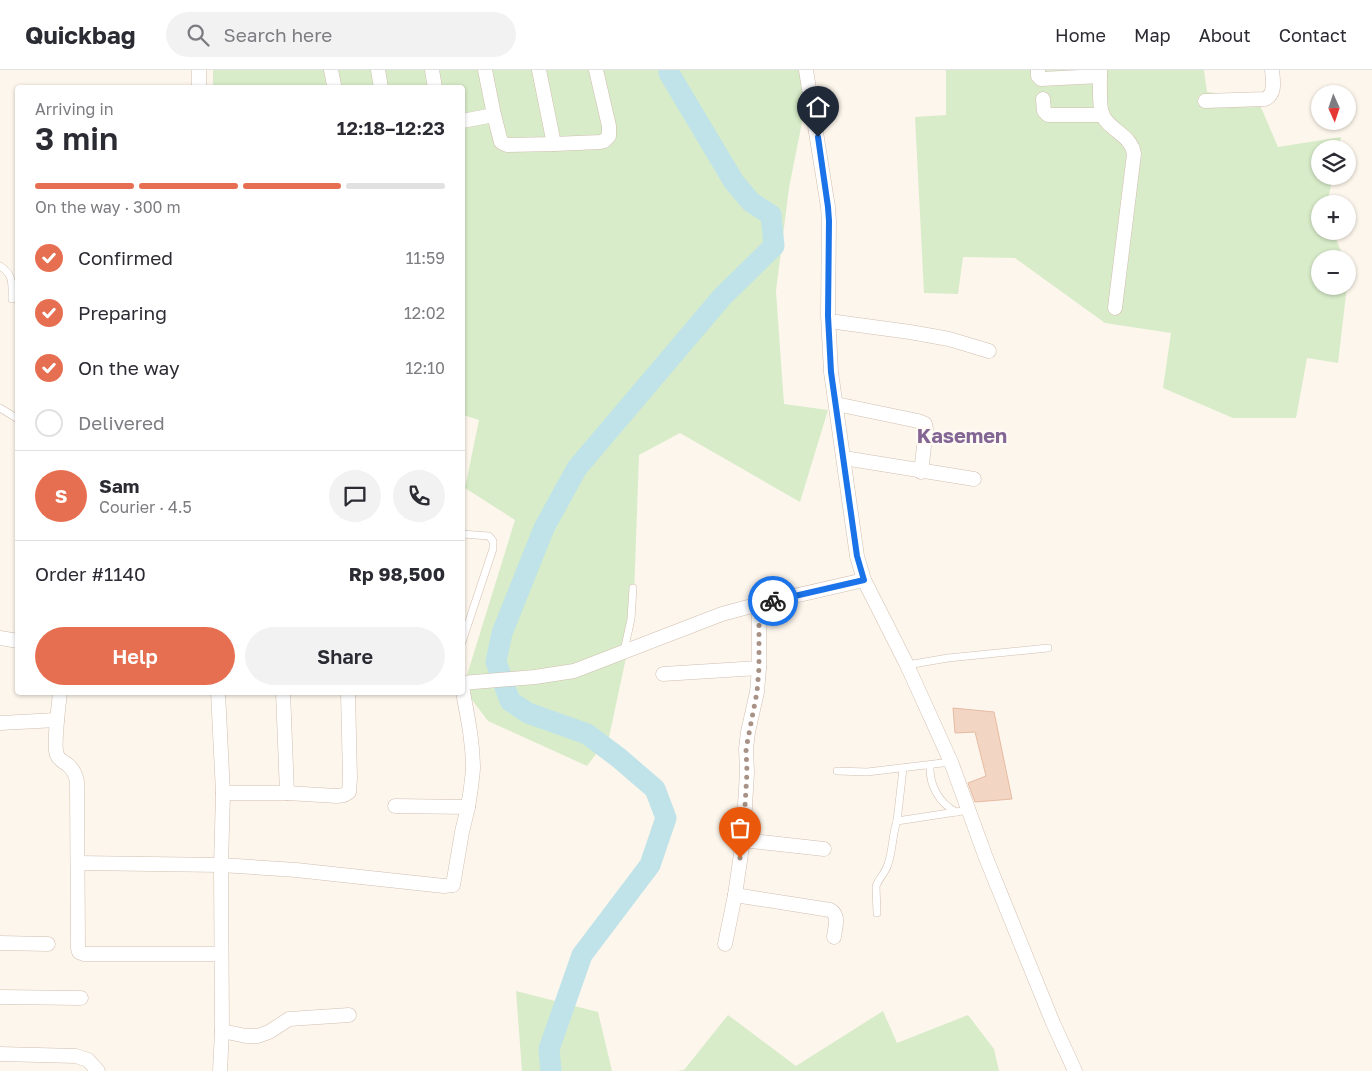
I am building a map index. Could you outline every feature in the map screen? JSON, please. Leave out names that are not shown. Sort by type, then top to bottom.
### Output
[{"type":"street","points":[[199,70],[199,85]]},
{"type":"street","points":[[331,70],[334,85]]},
{"type":"street","points":[[378,70],[380,85]]},
{"type":"street","points":[[432,70],[434,85]]},
{"type":"street","points":[[485,70],[494,115],[503,144],[554,144],[604,141],[609,136],[609,126],[596,70]]},
{"type":"street","points":[[540,70],[554,144]]},
{"type":"street","points":[[806,70],[828,207],[828,321],[831,372],[857,556],[864,580],[907,665],[951,762],[962,811],[986,858],[1045,1005],[1075,1071]]},
{"type":"street","points":[[1038,70],[1038,76],[1041,79],[1100,73],[1103,115],[1131,144],[1134,154],[1115,308]]},
{"type":"street","points":[[1205,101],[1265,99],[1270,97],[1273,91],[1272,70]]},
{"type":"street","points":[[1043,99],[1044,111],[1048,115],[1103,115]]},
{"type":"street","points":[[465,120],[494,115]]},
{"type":"street","points":[[828,321],[941,338],[989,351]]},
{"type":"street","points":[[836,404],[925,424],[922,472]]},
{"type":"street","points":[[844,458],[974,480]]},
{"type":"street","points":[[79,863],[221,865],[344,874],[453,885],[473,771],[465,684],[574,671],[722,614],[864,580]]},
{"type":"street","points":[[725,944],[743,840],[747,772],[746,749],[757,692],[759,668],[759,604]]},
{"type":"street","points":[[0,638],[15,640]]},
{"type":"street","points":[[662,674],[759,668]]},
{"type":"street","points":[[60,695],[55,747],[57,756],[75,773],[77,782],[79,863],[78,950],[81,953],[221,954]]},
{"type":"street","points":[[218,695],[223,794],[221,865],[222,1031],[220,1071]]},
{"type":"street","points":[[283,695],[287,793]]},
{"type":"street","points":[[223,794],[287,793],[337,796],[349,792],[348,695]]},
{"type":"street","points":[[0,723],[57,720]]},
{"type":"street","points":[[396,806],[468,807]]},
{"type":"street","points":[[743,840],[824,849]]},
{"type":"street","points":[[734,895],[830,910],[836,915],[834,936]]},
{"type":"street","points":[[0,943],[48,944]]},
{"type":"street","points":[[0,997],[81,998]]},
{"type":"street","points":[[222,1031],[246,1036],[258,1036],[269,1032],[289,1019],[349,1015]]},
{"type":"street","points":[[0,1054],[76,1056],[88,1060],[98,1071]]},
{"type":"lane","points":[[0,266],[9,273],[12,280],[12,299]]},
{"type":"lane","points":[[0,408],[15,417]]},
{"type":"lane","points":[[465,534],[489,536],[493,541],[493,549],[465,628]]},
{"type":"lane","points":[[624,653],[631,619],[633,588]]},
{"type":"lane","points":[[907,665],[948,658],[1048,648]]},
{"type":"lane","points":[[837,770],[867,772],[951,762]]},
{"type":"lane","points":[[930,765],[929,774],[934,791],[949,808],[962,811]]},
{"type":"lane","points":[[877,913],[876,886],[889,864],[901,796],[903,768]]},
{"type":"lane","points":[[897,821],[962,811]]},
{"type":"green space","points":[[213,70],[801,70],[805,107],[789,188],[776,291],[784,404],[828,410],[800,502],[680,433],[639,455],[633,625],[609,737],[587,766],[488,721],[465,691],[465,682],[515,520],[465,488],[479,420],[465,416],[465,85],[213,85]]},
{"type":"green space","points":[[946,70],[1204,70],[1207,92],[1257,98],[1278,147],[1311,142],[1311,185],[1331,185],[1329,195],[1311,195],[1311,240],[1337,240],[1340,250],[1311,250],[1311,295],[1346,295],[1338,363],[1307,358],[1296,418],[1233,418],[1163,388],[1171,333],[1105,323],[1015,258],[963,257],[958,294],[924,293],[915,117],[946,115]]},
{"type":"green space","points":[[1341,137],[1340,140],[1322,140]]},
{"type":"green space","points":[[516,991],[598,1012],[612,1071],[522,1071]]},
{"type":"green space","points":[[883,1011],[897,1043],[968,1015],[994,1049],[999,1071],[676,1071],[684,1070],[728,1015],[796,1066]]},
{"type":"building","points":[[953,708],[994,712],[1012,799],[975,802],[968,783],[986,776],[975,732],[955,733]]},
{"type":"waterway","points":[[551,1071],[549,1049],[582,955],[650,865],[666,818],[655,789],[619,758],[587,734],[528,713],[510,701],[496,662],[502,633],[544,528],[577,468],[722,297],[774,246],[771,215],[751,202],[734,182],[669,73],[669,70]]},
{"type":"way so far","points":[[740,858],[743,840],[747,772],[746,749],[757,692],[759,668],[759,604],[773,601]]},
{"type":"district","name":"Kasemen","points":[[962,435]]},
{"type":"route","points":[[773,601],[864,580],[857,556],[831,372],[828,321],[829,221],[818,137]]}]
